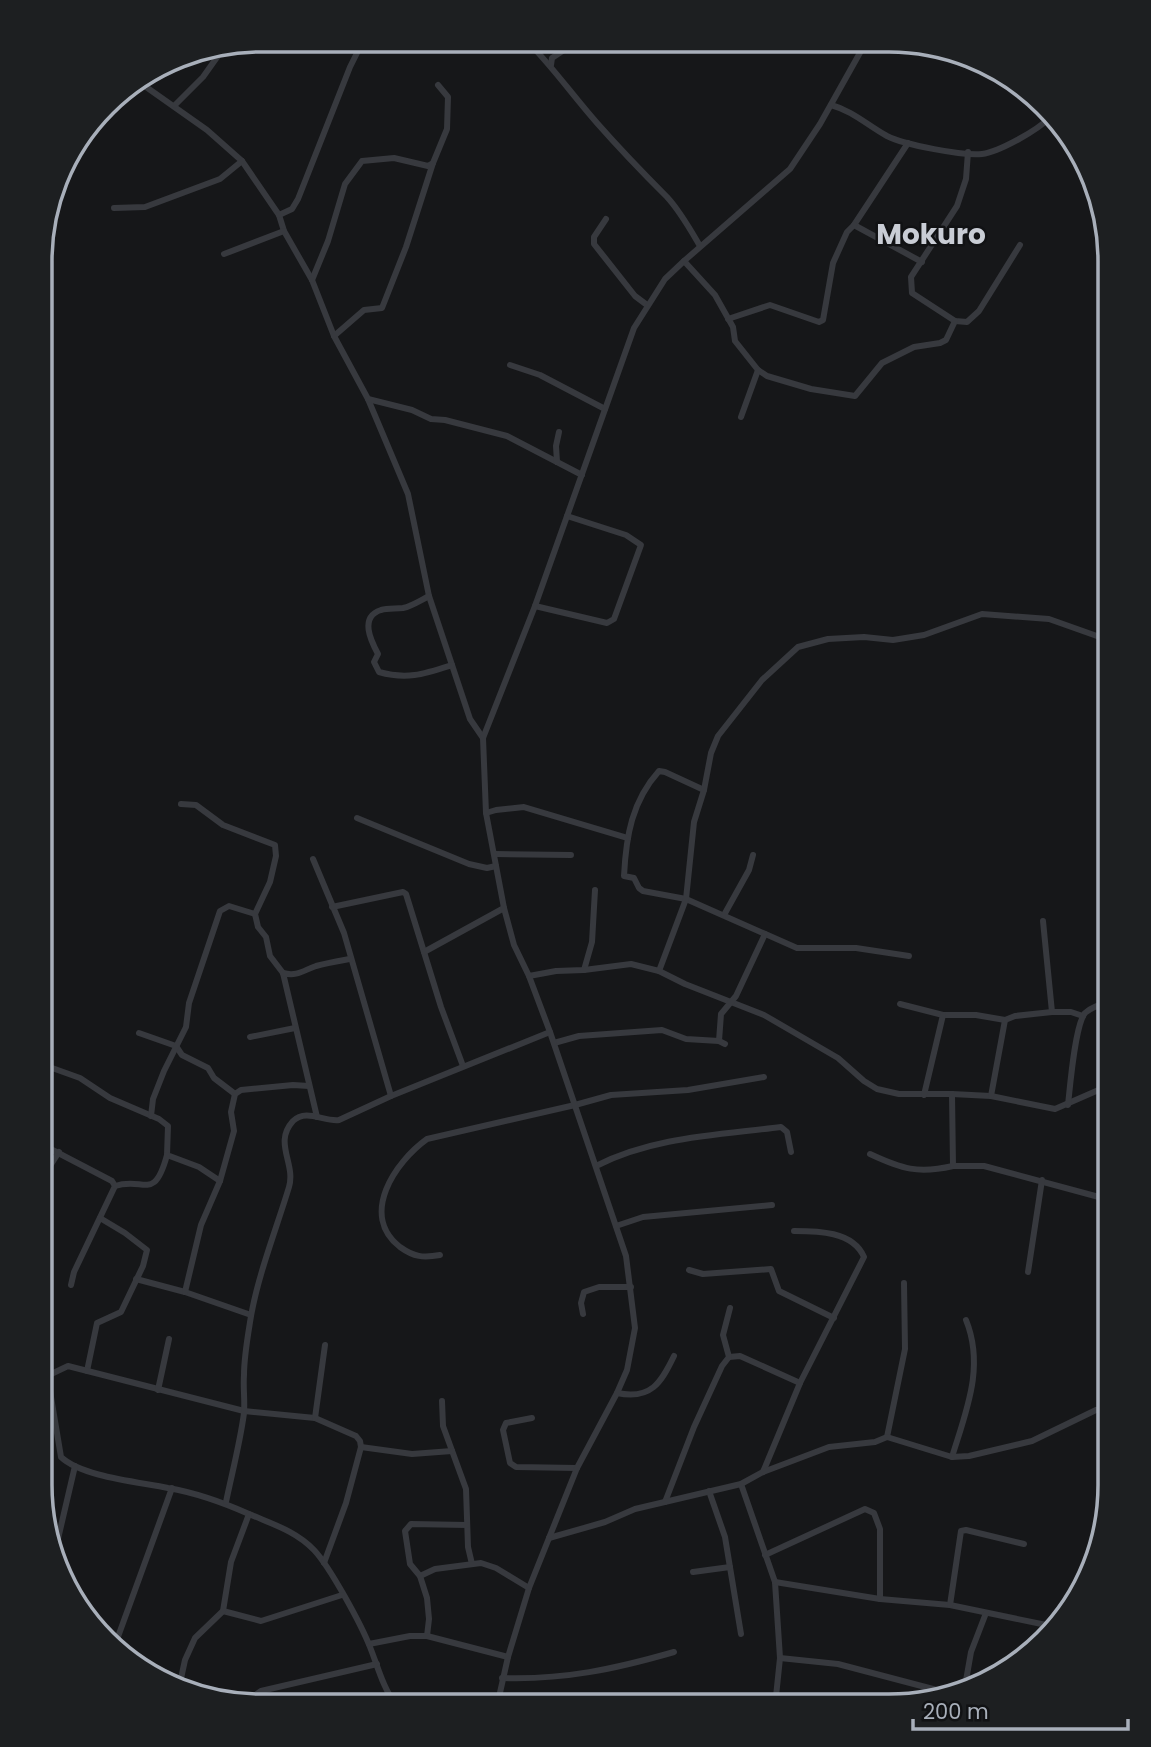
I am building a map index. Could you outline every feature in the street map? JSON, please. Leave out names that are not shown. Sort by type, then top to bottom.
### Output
[{"type":"street","points":[[279,215],[292,209],[299,199],[358,52]]},
{"type":"street","points":[[538,52],[597,123],[667,198],[699,246]]},
{"type":"street","points":[[551,65],[552,58],[561,52]]},
{"type":"street","points":[[499,1695],[529,1588],[577,1468],[627,1370],[635,1328],[626,1256],[554,1043],[529,976],[514,945],[504,908],[486,813],[483,738],[535,606],[634,328],[665,279],[699,246],[790,169],[831,105],[860,52]]},
{"type":"street","points":[[175,105],[216,58]]},
{"type":"street","points":[[334,336],[365,310],[382,308],[447,129],[447,97],[438,85]]},
{"type":"street","points":[[147,87],[175,105],[242,161],[279,215],[284,230],[312,280],[334,336],[368,399],[408,494],[429,596],[470,719],[483,738]]},
{"type":"street","points":[[831,105],[848,110],[888,136],[956,153],[983,154],[1004,146],[1044,121]]},
{"type":"street","points":[[729,319],[770,305],[819,322],[823,320],[833,263],[847,232],[908,143]]},
{"type":"street","points":[[968,152],[966,179],[957,206],[911,277],[912,293],[955,321],[967,322],[979,310],[1020,245]]},
{"type":"street","points":[[312,280],[328,242],[345,184],[362,160],[394,158],[428,166],[433,163]]},
{"type":"street","points":[[114,208],[145,207],[220,179],[242,161]]},
{"type":"street","points":[[606,219],[594,237],[594,244],[635,296],[647,306]]},
{"type":"street","points":[[854,225],[922,262]]},
{"type":"street","points":[[224,254],[284,230]]},
{"type":"street","points":[[684,261],[715,295],[733,327],[734,341],[758,370],[767,376],[811,389],[855,396],[883,363],[914,347],[940,344],[946,340],[955,321]]},
{"type":"street","points":[[510,365],[540,375],[605,409]]},
{"type":"street","points":[[741,417],[758,370]]},
{"type":"street","points":[[368,399],[412,410],[431,419],[507,436],[582,475]]},
{"type":"street","points":[[557,462],[559,432]]},
{"type":"street","points":[[535,606],[607,623],[614,619],[641,545],[626,535],[567,516]]},
{"type":"street","points":[[429,596],[405,608],[379,610],[372,616],[369,636],[378,654],[374,662],[379,672],[397,677],[422,674],[452,665]]},
{"type":"street","points":[[659,971],[686,899],[694,822],[711,753],[718,736],[762,680],[798,648],[828,639],[863,637],[893,640],[924,635],[982,614],[1049,619],[1098,636]]},
{"type":"street","points":[[704,790],[659,771],[646,785],[636,803],[628,838],[624,876],[634,878],[643,891],[686,899],[797,948],[856,948],[909,956]]},
{"type":"street","points":[[181,804],[196,805],[223,825],[275,845],[276,856],[270,882],[256,914],[258,927],[266,937],[270,956],[283,973],[317,1117]]},
{"type":"street","points":[[486,813],[524,807],[628,838]]},
{"type":"street","points":[[357,818],[469,864],[487,868],[496,866]]},
{"type":"street","points":[[495,854],[572,855]]},
{"type":"street","points":[[724,915],[750,870],[753,855]]},
{"type":"street","points":[[313,859],[344,933],[391,1096]]},
{"type":"street","points":[[584,970],[592,942],[595,890]]},
{"type":"street","points":[[332,907],[404,892],[463,1066]]},
{"type":"street","points":[[151,1116],[153,1099],[186,1027],[190,1003],[220,911],[229,906],[256,914]]},
{"type":"street","points":[[424,952],[504,908]]},
{"type":"street","points":[[1042,921],[1052,1012]]},
{"type":"street","points":[[554,1043],[579,1036],[662,1030],[686,1039],[722,1043],[722,1014],[736,996],[765,934]]},
{"type":"street","points":[[283,973],[300,974],[313,967],[351,959]]},
{"type":"street","points":[[529,976],[631,964],[659,971],[730,1003],[765,1015],[838,1058],[877,1089],[899,1094],[991,1096],[1055,1109],[1098,1091]]},
{"type":"street","points":[[900,1004],[943,1015],[976,1015],[1005,1020],[1015,1016],[1052,1012],[1071,1012],[1083,1016]]},
{"type":"street","points":[[1068,1105],[1072,1063],[1083,1016],[1098,1007]]},
{"type":"street","points":[[924,1095],[943,1015]]},
{"type":"street","points":[[991,1096],[1005,1020]]},
{"type":"street","points":[[250,1037],[295,1028]]},
{"type":"street","points":[[226,1502],[244,1411],[244,1373],[251,1315],[289,1186],[290,1171],[283,1139],[295,1119],[304,1115],[331,1121],[339,1120],[391,1096],[550,1032]]},
{"type":"street","points":[[139,1033],[176,1046],[182,1055],[208,1068],[214,1079],[235,1094]]},
{"type":"street","points":[[52,1069],[80,1078],[110,1098],[168,1126],[167,1155],[158,1177],[147,1187],[124,1183],[116,1186],[74,1272],[71,1285]]},
{"type":"street","points":[[440,1255],[425,1258],[409,1254],[392,1240],[382,1221],[382,1199],[398,1167],[412,1149],[427,1139],[611,1095],[688,1090],[764,1077]]},
{"type":"street","points":[[185,1292],[201,1226],[220,1181],[234,1131],[231,1112],[235,1094],[241,1090],[310,1086]]},
{"type":"street","points":[[952,1094],[953,1166]]},
{"type":"street","points":[[596,1166],[619,1154],[657,1143],[781,1127],[787,1132],[792,1152]]},
{"type":"street","points":[[52,1149],[112,1181],[116,1186]]},
{"type":"street","points":[[52,1163],[59,1152]]},
{"type":"street","points":[[870,1154],[917,1171],[929,1172],[953,1166],[984,1166],[1098,1196]]},
{"type":"street","points":[[167,1155],[199,1167],[220,1181]]},
{"type":"street","points":[[1028,1272],[1042,1180]]},
{"type":"street","points":[[616,1226],[643,1217],[772,1205]]},
{"type":"street","points":[[87,1371],[97,1323],[121,1312],[147,1250],[100,1219]]},
{"type":"street","points":[[763,1472],[800,1383],[864,1257],[862,1251],[846,1240],[827,1232],[794,1231]]},
{"type":"street","points":[[689,1270],[703,1274],[771,1269],[779,1291],[834,1318]]},
{"type":"street","points":[[136,1279],[185,1292],[251,1315]]},
{"type":"street","points":[[887,1437],[905,1349],[904,1283]]},
{"type":"street","points":[[583,1314],[581,1303],[584,1292],[599,1287],[631,1287]]},
{"type":"street","points":[[729,1357],[723,1335],[730,1308]]},
{"type":"street","points":[[952,1457],[973,1382],[974,1339],[966,1320]]},
{"type":"street","points":[[158,1390],[169,1339]]},
{"type":"street","points":[[314,1418],[325,1345]]},
{"type":"street","points":[[617,1393],[638,1395],[652,1390],[663,1378],[674,1356]]},
{"type":"street","points":[[665,1502],[694,1427],[722,1366],[729,1357],[740,1356],[800,1383]]},
{"type":"street","points":[[52,1374],[68,1366],[244,1411],[314,1418],[356,1436],[361,1447],[346,1503],[324,1563]]},
{"type":"street","points":[[442,1401],[443,1426],[466,1489],[468,1547],[472,1564]]},
{"type":"street","points":[[52,1403],[61,1457],[75,1466],[112,1478],[172,1488],[226,1502],[294,1534],[314,1549],[369,1644],[389,1695]]},
{"type":"street","points":[[549,1538],[567,1535],[635,1509],[741,1484],[763,1472],[829,1447],[875,1442],[887,1437],[952,1457],[969,1456],[1032,1441],[1097,1410]]},
{"type":"street","points":[[532,1418],[506,1423],[503,1430],[510,1463],[516,1466],[577,1468]]},
{"type":"street","points":[[361,1447],[412,1454],[452,1451]]},
{"type":"street","points":[[59,1535],[75,1466]]},
{"type":"street","points":[[741,1484],[775,1583],[780,1658],[776,1695]]},
{"type":"street","points":[[118,1637],[172,1488]]},
{"type":"street","points":[[709,1491],[724,1537],[741,1634]]},
{"type":"street","points":[[765,1555],[865,1509],[874,1513],[880,1529],[880,1599]]},
{"type":"street","points":[[181,1678],[185,1660],[195,1638],[223,1611],[231,1562],[249,1514]]},
{"type":"street","points":[[427,1636],[427,1598],[420,1576],[410,1564],[406,1549],[406,1527],[411,1524],[467,1525]]},
{"type":"street","points":[[950,1605],[961,1531],[1024,1544]]},
{"type":"street","points":[[420,1576],[435,1569],[481,1563],[496,1568],[529,1588]]},
{"type":"street","points":[[693,1572],[730,1567]]},
{"type":"street","points":[[775,1583],[880,1599],[950,1605],[1045,1625]]},
{"type":"street","points":[[223,1611],[261,1621],[342,1595]]},
{"type":"street","points":[[966,1680],[971,1652],[986,1613]]},
{"type":"street","points":[[369,1644],[410,1636],[427,1636],[508,1657]]},
{"type":"street","points":[[502,1678],[576,1676],[614,1670],[674,1652]]},
{"type":"street","points":[[780,1658],[838,1664],[933,1689]]},
{"type":"street","points":[[256,1695],[261,1691],[377,1664]]},
{"type":"district","name":"Mokuro","points":[[931,234]]}]
